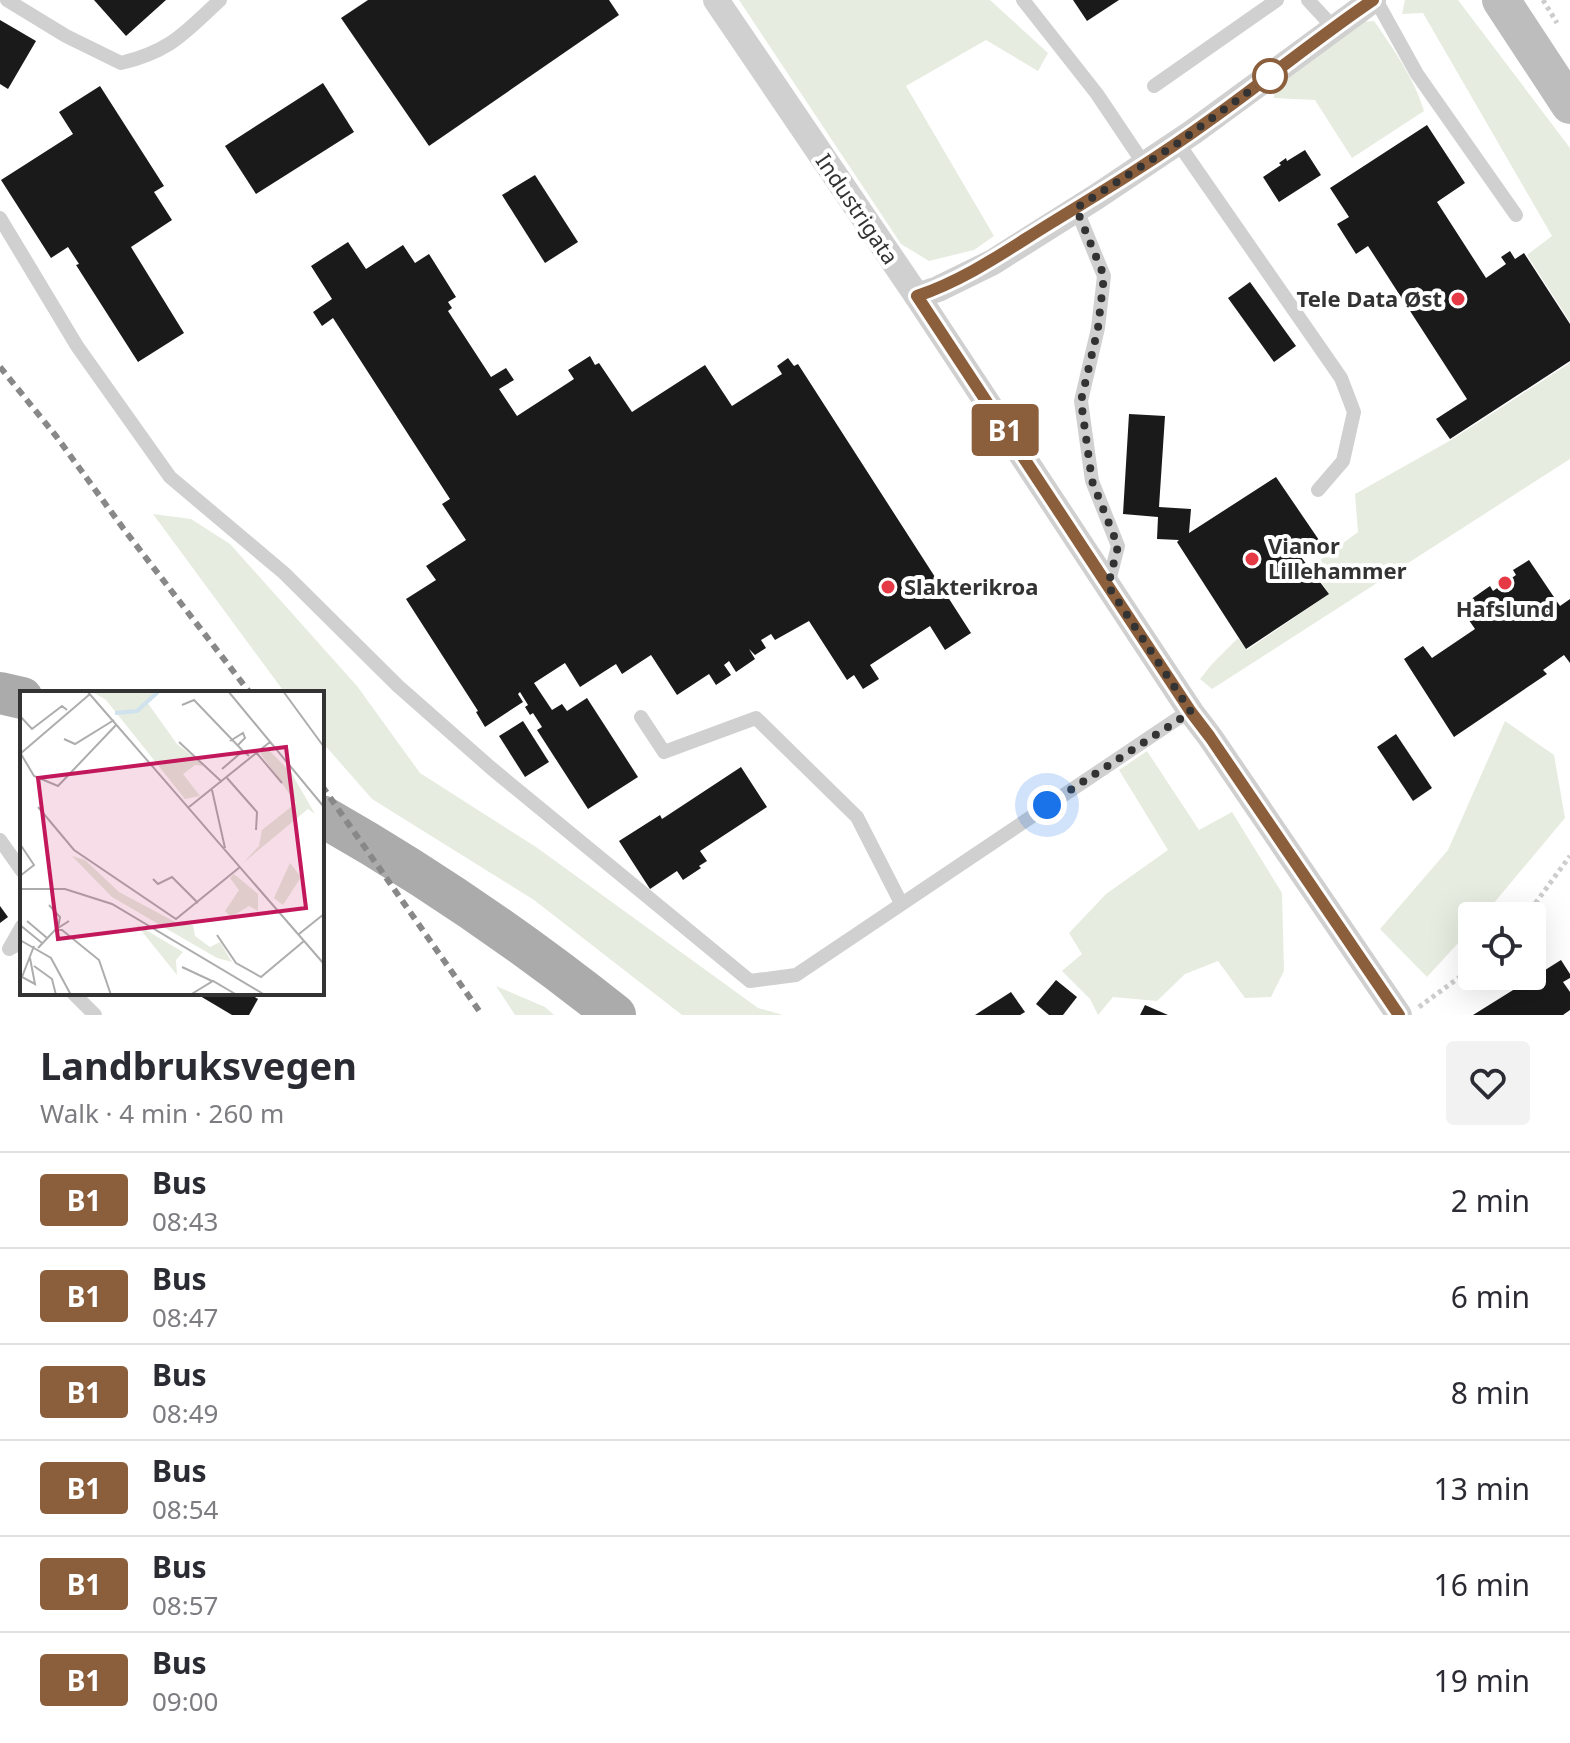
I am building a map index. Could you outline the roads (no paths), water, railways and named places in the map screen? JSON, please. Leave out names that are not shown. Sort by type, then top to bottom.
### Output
[{"type":"main road","points":[[1501,0],[1570,105]]},
{"type":"main road","points":[[0,693],[20,698]]},
{"type":"main road","points":[[0,716],[20,721]]},
{"type":"main road","points":[[324,817],[424,876],[480,914],[549,962],[615,1015]]},
{"type":"main road","points":[[324,844],[412,895],[535,980],[579,1015]]},
{"type":"street","name":"Industrigata","points":[[716,0],[917,296],[1191,712],[1409,1012]]},
{"type":"street","points":[[917,296],[993,262],[1178,143],[1374,0]]},
{"type":"lane","points":[[7,0],[66,36],[121,63],[166,48],[180,39],[220,0]]},
{"type":"lane","points":[[1023,0],[1097,94],[1144,164]]},
{"type":"lane","points":[[1154,86],[1277,0]]},
{"type":"lane","points":[[1308,0],[1333,27]]},
{"type":"lane","points":[[1374,0],[1417,74],[1516,215]]},
{"type":"lane","points":[[1178,143],[1341,378],[1354,412],[1343,461],[1318,490]]},
{"type":"lane","points":[[1076,208],[1104,276],[1098,328],[1081,401],[1092,481],[1118,546],[1108,586]]},
{"type":"lane","points":[[0,218],[77,346],[170,477],[284,573],[398,686],[491,768],[750,981],[796,975],[1191,712]]},
{"type":"lane","points":[[641,717],[664,752],[756,718],[857,817],[901,903]]},
{"type":"lane","points":[[0,840],[20,868]]},
{"type":"lane","points":[[75,995],[95,1015]]},
{"type":"railway","points":[[0,367],[56,436],[248,691]]},
{"type":"railway","points":[[324,789],[482,1015]]},
{"type":"place","name":"Tele Data Øst","points":[[1458,299]]},
{"type":"place","name":"Vianor Lillehammer","points":[[1252,559]]},
{"type":"place","name":"Hafslund","points":[[1505,583]]},
{"type":"place","name":"Slakterikroa","points":[[888,587]]}]
